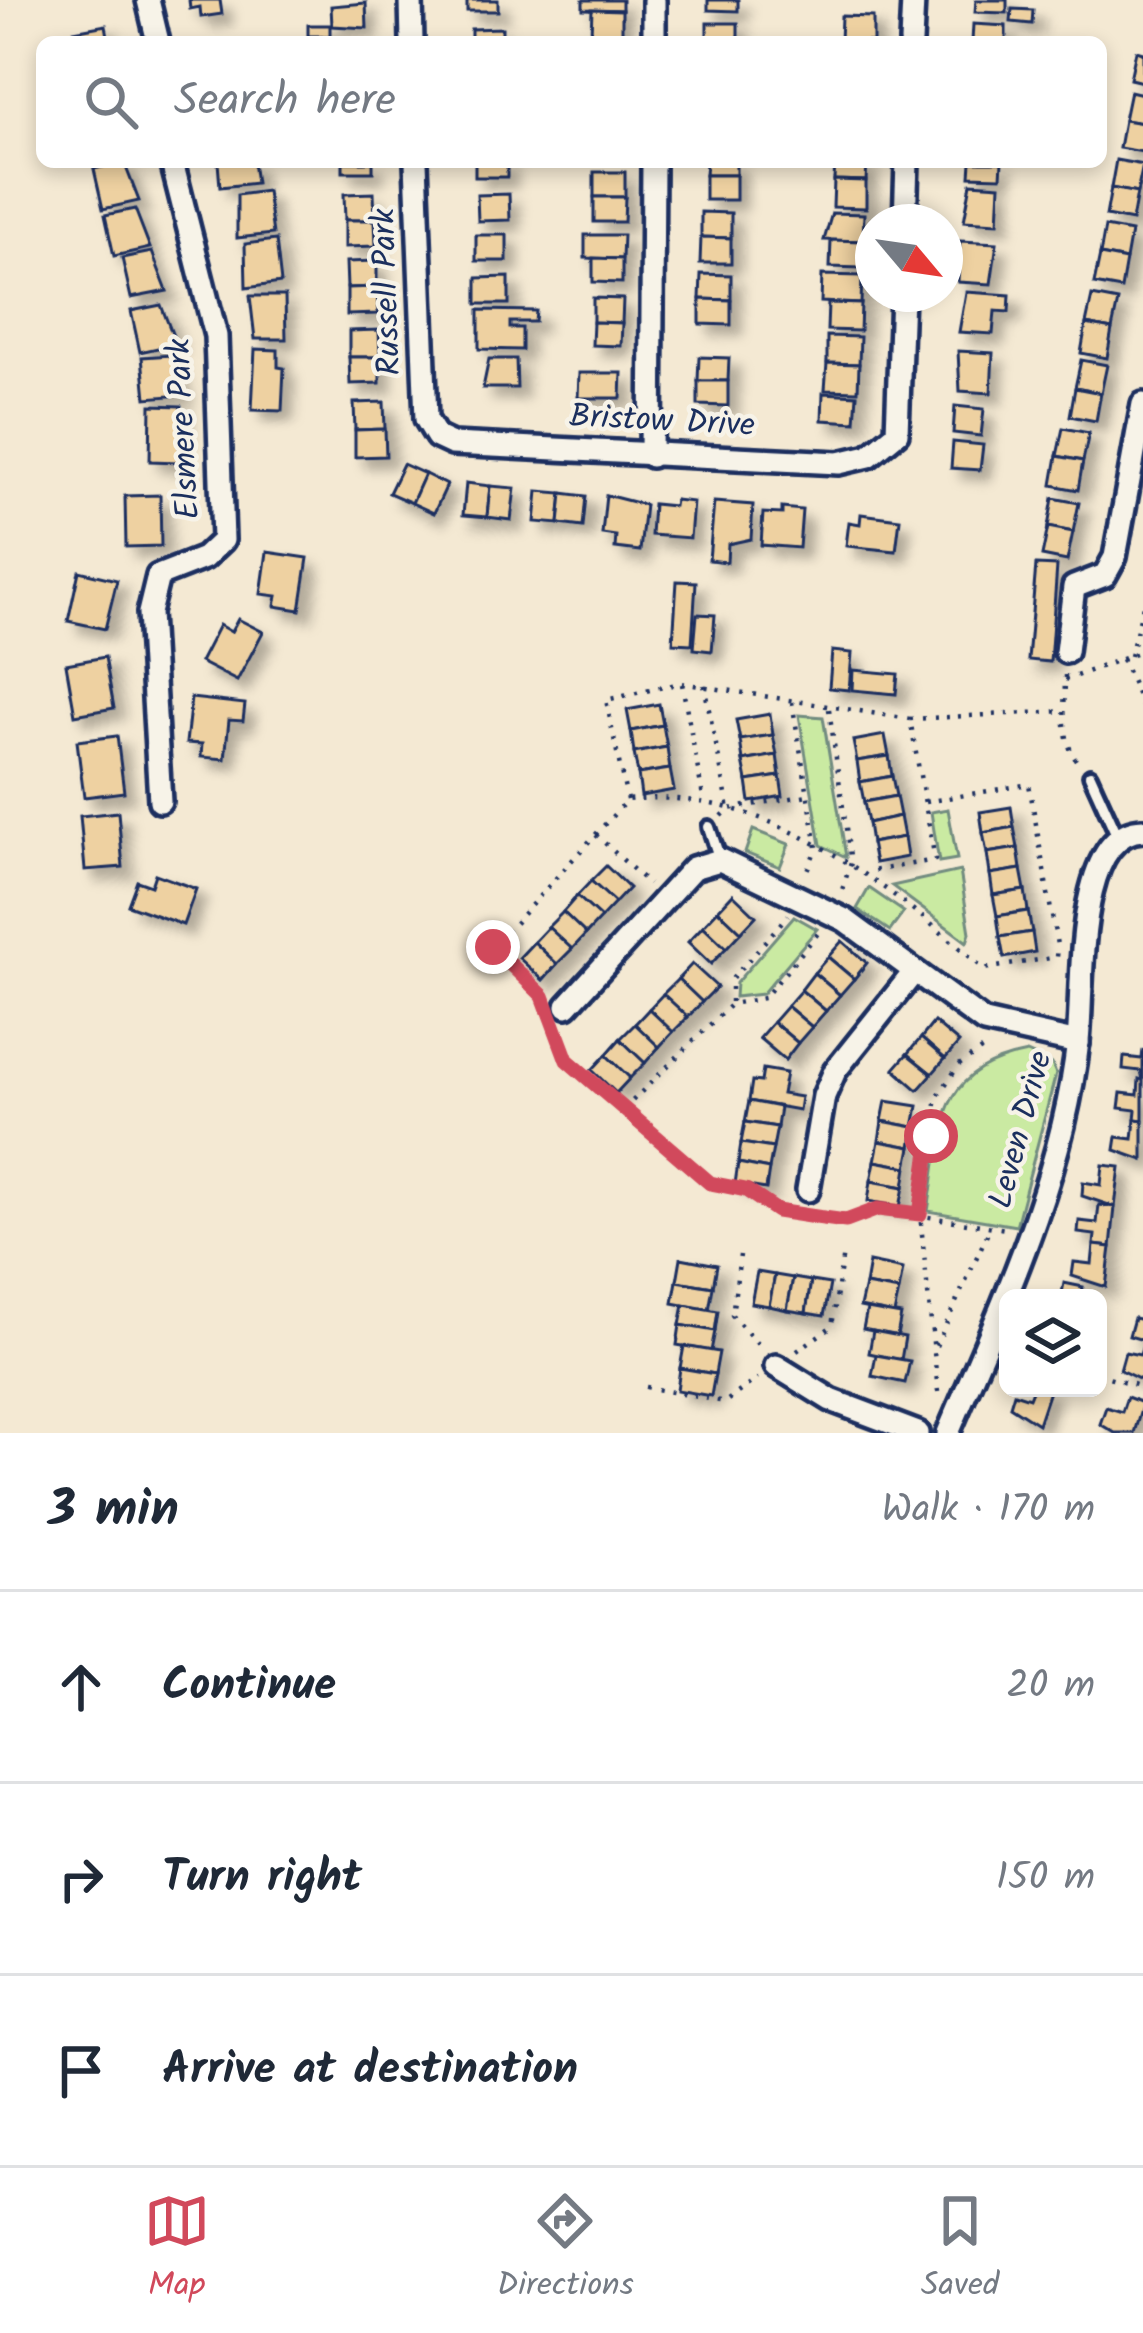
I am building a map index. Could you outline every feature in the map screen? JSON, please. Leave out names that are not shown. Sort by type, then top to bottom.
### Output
[{"type":"street","points":[[148,0],[157,36]]},
{"type":"street","points":[[411,0],[412,36]]},
{"type":"street","points":[[654,0],[654,36]]},
{"type":"street","points":[[911,36],[913,0]]},
{"type":"street","name":"Elsmere Park","points":[[160,801],[149,613],[158,575],[204,559],[224,540],[216,336],[174,168]]},
{"type":"street","name":"Russell Park","points":[[416,168],[426,419]]},
{"type":"street","points":[[650,456],[653,168]]},
{"type":"street","points":[[906,204],[907,168]]},
{"type":"street","name":"Bristow Drive","points":[[426,419],[437,437],[452,444],[839,463],[869,456],[897,433],[901,312]]},
{"type":"street","points":[[1066,652],[1074,587],[1105,575],[1115,557],[1143,404]]},
{"type":"street","name":"Leven Drive","points":[[948,1433],[1029,1233],[1070,1101],[1090,890],[1102,853],[1132,832]]},
{"type":"street","points":[[567,1006],[693,868],[720,860],[834,914],[984,1022],[1078,1042]]},
{"type":"street","points":[[808,1190],[824,1096],[835,1071],[914,972]]},
{"type":"street","points":[[776,1366],[831,1400],[918,1433]]},
{"type":"lane","name":"Leven Drive","points":[[1090,775],[1132,832]]},
{"type":"lane","points":[[709,826],[720,860]]},
{"type":"path","points":[[1143,606],[1126,658],[1143,708]]},
{"type":"path","points":[[1065,680],[1143,651]]},
{"type":"path","points":[[1066,652],[1069,751],[1090,775]]},
{"type":"path","points":[[626,800],[605,700],[681,682],[910,719],[1065,711]]},
{"type":"path","points":[[681,682],[709,826],[729,809],[808,795]]},
{"type":"path","points":[[704,685],[729,809]]},
{"type":"path","points":[[730,1004],[731,980],[793,909],[818,847],[792,702]]},
{"type":"path","points":[[625,1109],[730,1004],[764,998],[834,914],[851,863],[829,709]]},
{"type":"path","points":[[865,872],[935,860],[910,719]]},
{"type":"path","points":[[925,802],[1030,784],[1057,957],[984,969],[851,863],[729,809],[674,795],[626,800],[493,947],[543,996],[567,1060],[710,1183],[746,1190],[777,1211],[846,1221],[878,1209],[1029,1233]]},
{"type":"path","points":[[596,835],[665,900]]},
{"type":"path","points":[[1057,947],[1087,946]]},
{"type":"path","points":[[959,1406],[939,1396],[920,1214],[937,1097],[959,1065],[1022,1032]]},
{"type":"path","points":[[934,1350],[992,1226]]},
{"type":"path","points":[[646,1388],[725,1402],[832,1326],[843,1253]]},
{"type":"path","points":[[740,1255],[732,1316],[776,1366]]},
{"type":"path","points":[[1107,1377],[1143,1387]]},
{"type":"green space","points":[[799,715],[823,717],[846,857],[821,845]]},
{"type":"green space","points":[[948,809],[957,859],[939,862],[931,812]]},
{"type":"green space","points":[[753,830],[789,844],[780,867],[745,853]]},
{"type":"green space","points":[[960,871],[970,933],[967,942],[892,886]]},
{"type":"green space","points":[[869,888],[904,912],[890,931],[857,909]]},
{"type":"green space","points":[[794,916],[817,929],[762,994],[735,997],[736,983]]},
{"type":"green space","points":[[1027,1053],[1052,1064],[1056,1074],[1016,1226],[928,1211],[941,1131],[958,1090],[996,1062]]},
{"type":"building","points":[[189,0],[220,0],[222,14],[201,17],[200,7],[190,9]]},
{"type":"building","points":[[467,0],[498,0],[498,11],[467,11]]},
{"type":"building","points":[[583,0],[622,0],[622,10],[583,9]]},
{"type":"building","points":[[708,0],[738,0],[738,11],[708,10]]},
{"type":"building","points":[[976,0],[1007,0],[1007,13],[975,12]]},
{"type":"building","points":[[366,3],[367,28],[332,26],[331,6]]},
{"type":"building","points":[[592,9],[622,10],[622,34],[591,34]]},
{"type":"building","points":[[1012,9],[1033,10],[1032,24],[1011,22]]},
{"type":"building","points":[[841,16],[873,17],[873,36],[840,36]]},
{"type":"building","points":[[707,23],[738,23],[738,36],[707,36]]},
{"type":"building","points":[[973,24],[1006,26],[1006,36],[972,36]]},
{"type":"building","points":[[106,25],[108,36],[75,36],[74,31]]},
{"type":"building","points":[[308,25],[330,25],[330,36],[308,36]]},
{"type":"building","points":[[502,28],[502,36],[471,36],[471,29]]},
{"type":"building","points":[[1136,51],[1143,53],[1143,82],[1130,79]]},
{"type":"building","points":[[1130,91],[1143,94],[1143,123],[1124,120]]},
{"type":"building","points":[[1124,120],[1143,123],[1143,152],[1119,148]]},
{"type":"building","points":[[1116,160],[1143,165],[1137,193],[1111,188]]},
{"type":"building","points":[[126,168],[139,201],[103,209],[94,169]]},
{"type":"building","points":[[218,168],[254,168],[256,183],[220,187]]},
{"type":"building","points":[[343,168],[373,168],[373,172],[343,172]]},
{"type":"building","points":[[475,168],[507,168],[507,177],[475,177]]},
{"type":"building","points":[[706,168],[736,168],[736,175],[705,175]]},
{"type":"building","points":[[835,168],[867,168],[866,181],[834,180]]},
{"type":"building","points":[[971,168],[1002,168],[1001,177],[970,176]]},
{"type":"building","points":[[594,172],[625,172],[625,197],[594,197]]},
{"type":"building","points":[[705,175],[736,175],[736,200],[705,200]]},
{"type":"building","points":[[834,180],[866,181],[866,204],[833,207]]},
{"type":"building","points":[[971,183],[1000,185],[998,223],[964,221]]},
{"type":"building","points":[[1111,188],[1137,193],[1132,221],[1106,216]]},
{"type":"building","points":[[267,191],[273,234],[237,238],[237,195]]},
{"type":"building","points":[[374,193],[375,220],[345,220],[344,194]]},
{"type":"building","points":[[509,194],[510,220],[478,221],[477,195]]},
{"type":"building","points":[[594,197],[625,197],[624,222],[594,222]]},
{"type":"building","points":[[135,209],[150,248],[114,256],[105,215]]},
{"type":"building","points":[[701,212],[731,213],[731,238],[701,237]]},
{"type":"building","points":[[832,213],[855,214],[855,241],[824,240]]},
{"type":"building","points":[[345,220],[375,220],[376,246],[345,247]]},
{"type":"building","points":[[1105,227],[1131,232],[1126,260],[1100,255]]},
{"type":"building","points":[[476,235],[507,235],[507,261],[476,261]]},
{"type":"building","points":[[585,235],[623,235],[622,259],[585,258]]},
{"type":"building","points":[[701,237],[731,238],[731,263],[700,263]]},
{"type":"building","points":[[276,240],[281,283],[246,288],[245,244]]},
{"type":"building","points":[[831,240],[855,241],[855,268],[830,267]]},
{"type":"building","points":[[963,241],[997,243],[991,284],[963,282]]},
{"type":"building","points":[[152,252],[167,291],[131,298],[122,258]]},
{"type":"building","points":[[1100,255],[1126,260],[1121,289],[1094,284]]},
{"type":"building","points":[[593,258],[622,259],[622,283],[593,282]]},
{"type":"building","points":[[377,261],[377,287],[347,288],[346,262]]},
{"type":"building","points":[[701,274],[731,275],[731,300],[700,299]]},
{"type":"building","points":[[822,275],[855,276],[855,304],[821,302]]},
{"type":"building","points":[[509,277],[509,304],[477,304],[477,278]]},
{"type":"building","points":[[377,287],[378,314],[347,315],[347,288]]},
{"type":"building","points":[[966,292],[1010,295],[1009,312],[995,311],[993,334],[959,332]]},
{"type":"building","points":[[250,296],[285,296],[286,339],[255,339]]},
{"type":"building","points":[[1092,296],[1118,301],[1112,329],[1086,324]]},
{"type":"building","points":[[593,298],[623,299],[622,323],[593,322]]},
{"type":"building","points":[[700,299],[731,300],[731,325],[700,324]]},
{"type":"building","points":[[828,303],[855,304],[855,312],[861,312],[860,331],[827,330]]},
{"type":"building","points":[[161,305],[176,344],[140,352],[131,311]]},
{"type":"building","points":[[479,310],[536,311],[535,322],[510,322],[510,328],[522,328],[522,350],[479,349]]},
{"type":"building","points":[[593,322],[622,323],[621,346],[592,345]]},
{"type":"building","points":[[1086,324],[1112,329],[1107,358],[1081,353]]},
{"type":"building","points":[[379,330],[380,357],[349,357],[349,331]]},
{"type":"building","points":[[827,336],[860,337],[859,364],[827,363]]},
{"type":"building","points":[[255,349],[278,350],[278,367],[284,368],[282,411],[252,410]]},
{"type":"building","points":[[958,351],[993,353],[991,393],[960,391]]},
{"type":"building","points":[[172,355],[183,395],[146,398],[142,357]]},
{"type":"building","points":[[349,357],[380,357],[380,383],[350,384]]},
{"type":"building","points":[[699,357],[729,358],[728,381],[698,381]]},
{"type":"building","points":[[489,359],[516,359],[517,388],[483,388]]},
{"type":"building","points":[[1081,360],[1107,365],[1101,393],[1075,388]]},
{"type":"building","points":[[827,363],[859,364],[858,391],[825,390]]},
{"type":"building","points":[[579,373],[622,373],[621,398],[578,398]]},
{"type":"building","points":[[698,381],[728,381],[728,406],[698,405]]},
{"type":"building","points":[[1075,388],[1101,393],[1096,421],[1070,416]]},
{"type":"building","points":[[823,393],[857,395],[855,422],[822,420]]},
{"type":"building","points":[[384,402],[385,429],[355,430],[354,403]]},
{"type":"building","points":[[151,405],[181,406],[179,462],[150,461]]},
{"type":"building","points":[[955,406],[984,409],[981,436],[953,433]]},
{"type":"building","points":[[1063,428],[1089,433],[1083,461],[1057,456]]},
{"type":"building","points":[[385,429],[386,456],[355,457],[355,430]]},
{"type":"building","points":[[953,442],[983,445],[980,470],[951,468]]},
{"type":"building","points":[[1057,456],[1083,461],[1078,490],[1052,485]]},
{"type":"building","points":[[403,464],[425,474],[412,503],[389,493]]},
{"type":"building","points":[[425,474],[447,485],[434,513],[412,503]]},
{"type":"building","points":[[466,483],[490,486],[487,517],[463,515]]},
{"type":"building","points":[[490,486],[515,488],[511,520],[487,517]]},
{"type":"building","points":[[538,491],[562,493],[559,524],[535,522]]},
{"type":"building","points":[[562,493],[586,496],[583,527],[559,524]]},
{"type":"building","points":[[160,495],[161,546],[126,547],[125,496]]},
{"type":"building","points":[[606,495],[645,505],[640,551],[615,548],[616,536],[602,534]]},
{"type":"building","points":[[1053,498],[1079,503],[1073,532],[1048,527]]},
{"type":"building","points":[[675,500],[693,502],[690,538],[651,535],[653,504],[674,506]]},
{"type":"building","points":[[714,502],[753,505],[751,539],[728,544],[727,562],[709,560]]},
{"type":"building","points":[[782,508],[802,510],[799,548],[761,545],[763,513],[782,514]]},
{"type":"building","points":[[861,514],[900,519],[896,551],[846,546],[849,522],[860,524]]},
{"type":"building","points":[[1048,527],[1073,532],[1067,561],[1042,556]]},
{"type":"building","points":[[267,552],[308,558],[300,610],[275,606],[277,596],[261,594]]},
{"type":"building","points":[[1036,565],[1057,566],[1050,662],[1028,660]]},
{"type":"building","points":[[79,571],[117,580],[105,629],[68,621]]},
{"type":"building","points":[[677,581],[696,582],[692,644],[673,643]]},
{"type":"building","points":[[697,614],[715,615],[712,651],[694,649]]},
{"type":"building","points":[[238,619],[263,632],[237,681],[200,662],[219,625],[231,632]]},
{"type":"building","points":[[832,651],[852,653],[849,690],[829,688]]},
{"type":"building","points":[[105,657],[114,708],[75,715],[66,664]]},
{"type":"building","points":[[853,670],[898,674],[896,694],[852,690]]},
{"type":"building","points":[[191,698],[245,704],[243,721],[229,720],[225,759],[201,757],[202,744],[186,743]]},
{"type":"building","points":[[659,704],[663,725],[631,731],[627,710]]},
{"type":"building","points":[[770,714],[773,735],[740,740],[736,720]]},
{"type":"building","points":[[663,725],[667,747],[634,753],[631,731]]},
{"type":"building","points":[[773,735],[777,755],[743,761],[740,740]]},
{"type":"building","points":[[885,735],[889,756],[857,761],[853,741]]},
{"type":"building","points":[[117,736],[124,792],[84,797],[77,741]]},
{"type":"building","points":[[667,747],[670,769],[638,774],[634,753]]},
{"type":"building","points":[[777,755],[780,776],[747,781],[743,761]]},
{"type":"building","points":[[889,756],[892,776],[860,782],[857,761]]},
{"type":"building","points":[[670,769],[674,790],[641,796],[638,774]]},
{"type":"building","points":[[780,776],[783,796],[750,802],[747,781]]},
{"type":"building","points":[[892,776],[896,796],[864,802],[860,782]]},
{"type":"building","points":[[896,796],[900,816],[868,823],[864,802]]},
{"type":"building","points":[[1011,807],[1014,827],[983,833],[980,812]]},
{"type":"building","points":[[118,812],[123,867],[85,870],[80,816]]},
{"type":"building","points":[[900,816],[904,837],[871,843],[868,823]]},
{"type":"building","points":[[1014,827],[1018,848],[987,853],[983,833]]},
{"type":"building","points":[[904,837],[907,857],[875,863],[871,843]]},
{"type":"building","points":[[1018,848],[1021,869],[990,874],[987,853]]},
{"type":"building","points":[[606,866],[629,888],[615,903],[591,881]]},
{"type":"building","points":[[1021,869],[1025,890],[993,895],[990,874]]},
{"type":"building","points":[[155,874],[196,889],[183,925],[128,905],[137,881],[151,886]]},
{"type":"building","points":[[591,881],[615,903],[601,918],[577,896]]},
{"type":"building","points":[[1025,890],[1028,911],[997,916],[993,895]]},
{"type":"building","points":[[733,894],[756,916],[741,932],[718,910]]},
{"type":"building","points":[[577,896],[601,918],[586,934],[563,912]]},
{"type":"building","points":[[718,910],[741,932],[726,948],[703,926]]},
{"type":"building","points":[[1028,911],[1032,932],[1000,937],[997,916]]},
{"type":"building","points":[[563,912],[586,934],[572,949],[548,927]]},
{"type":"building","points":[[703,926],[726,948],[711,964],[688,942]]},
{"type":"building","points":[[548,927],[572,949],[557,964],[534,942]]},
{"type":"building","points":[[1032,932],[1035,952],[1004,958],[1000,937]]},
{"type":"building","points":[[842,941],[867,963],[854,979],[828,957]]},
{"type":"building","points":[[534,942],[557,964],[543,980],[519,958]]},
{"type":"building","points":[[828,957],[854,979],[840,995],[814,973]]},
{"type":"building","points":[[692,964],[717,987],[702,1002],[678,979]]},
{"type":"building","points":[[814,973],[840,995],[826,1011],[801,990]]},
{"type":"building","points":[[678,979],[702,1002],[688,1017],[663,994]]},
{"type":"building","points":[[801,990],[826,1011],[812,1027],[787,1006]]},
{"type":"building","points":[[663,994],[688,1017],[673,1032],[649,1009]]},
{"type":"building","points":[[787,1006],[812,1027],[798,1043],[773,1022]]},
{"type":"building","points":[[649,1009],[673,1032],[659,1047],[635,1024]]},
{"type":"building","points":[[773,1022],[798,1043],[785,1060],[759,1038]]},
{"type":"building","points":[[934,1022],[959,1043],[945,1059],[921,1038]]},
{"type":"building","points":[[635,1024],[659,1047],[645,1063],[620,1039]]},
{"type":"building","points":[[921,1038],[945,1059],[932,1074],[907,1054]]},
{"type":"building","points":[[620,1039],[645,1063],[630,1078],[606,1055]]},
{"type":"building","points":[[1143,1049],[1143,1080],[1141,1071],[1123,1069],[1124,1057],[1142,1059]]},
{"type":"building","points":[[907,1054],[932,1074],[918,1090],[894,1069]]},
{"type":"building","points":[[606,1055],[630,1078],[616,1093],[592,1070]]},
{"type":"building","points":[[763,1069],[786,1073],[782,1094],[801,1097],[799,1110],[749,1101],[752,1081],[761,1082]]},
{"type":"building","points":[[1139,1079],[1143,1080],[1143,1120],[1135,1119],[1136,1110],[1119,1108],[1121,1093],[1138,1095]]},
{"type":"building","points":[[749,1101],[780,1107],[777,1127],[745,1122]]},
{"type":"building","points":[[886,1101],[918,1106],[914,1127],[882,1121]]},
{"type":"building","points":[[1135,1119],[1143,1120],[1143,1160],[1115,1150],[1117,1137],[1133,1139]]},
{"type":"building","points":[[882,1121],[914,1127],[911,1147],[879,1141]]},
{"type":"building","points":[[745,1122],[777,1127],[773,1148],[741,1143]]},
{"type":"building","points":[[879,1141],[911,1147],[907,1167],[875,1161]]},
{"type":"building","points":[[741,1143],[773,1148],[769,1169],[738,1163]]},
{"type":"building","points":[[875,1161],[907,1167],[904,1187],[871,1181]]},
{"type":"building","points":[[738,1163],[769,1169],[766,1189],[735,1184]]},
{"type":"building","points":[[1103,1165],[1120,1167],[1115,1207],[1082,1196],[1083,1182],[1101,1185]]},
{"type":"building","points":[[871,1181],[904,1187],[900,1207],[868,1201]]},
{"type":"building","points":[[1099,1205],[1115,1207],[1111,1247],[1094,1245],[1095,1235],[1078,1233],[1079,1221],[1097,1223]]},
{"type":"building","points":[[1094,1245],[1111,1247],[1106,1287],[1072,1276],[1074,1262],[1092,1264]]},
{"type":"building","points":[[681,1258],[717,1265],[713,1287],[677,1281]]},
{"type":"building","points":[[869,1262],[903,1269],[899,1291],[865,1285]]},
{"type":"building","points":[[757,1272],[775,1275],[769,1306],[751,1303]]},
{"type":"building","points":[[775,1275],[793,1278],[787,1310],[769,1306]]},
{"type":"building","points":[[793,1278],[811,1281],[806,1313],[787,1310]]},
{"type":"building","points":[[677,1281],[713,1287],[709,1310],[673,1303]]},
{"type":"building","points":[[811,1281],[830,1284],[824,1316],[806,1313]]},
{"type":"building","points":[[865,1285],[899,1291],[894,1314],[860,1307]]},
{"type":"building","points":[[684,1305],[718,1311],[715,1331],[680,1325]]},
{"type":"building","points":[[867,1309],[901,1315],[897,1336],[863,1329]]},
{"type":"building","points":[[1134,1318],[1143,1320],[1143,1340],[1129,1336]]},
{"type":"building","points":[[680,1325],[715,1331],[711,1351],[677,1345]]},
{"type":"building","points":[[873,1331],[905,1337],[901,1360],[869,1353]]},
{"type":"building","points":[[1143,1345],[1143,1381],[1120,1370],[1125,1352],[1140,1355]]},
{"type":"building","points":[[684,1346],[719,1352],[715,1374],[680,1368]]},
{"type":"building","points":[[876,1355],[910,1361],[905,1383],[872,1376]]},
{"type":"building","points":[[680,1368],[715,1374],[711,1396],[677,1390]]},
{"type":"building","points":[[1013,1397],[1047,1397],[1038,1424],[1010,1406]]},
{"type":"building","points":[[1127,1397],[1143,1403],[1134,1433],[1115,1433],[1100,1424],[1106,1407],[1122,1412]]},
{"type":"route","points":[[493,947],[543,996],[567,1060],[710,1183],[746,1190],[777,1211],[816,1217],[846,1221],[878,1209],[920,1214],[931,1136]]}]
